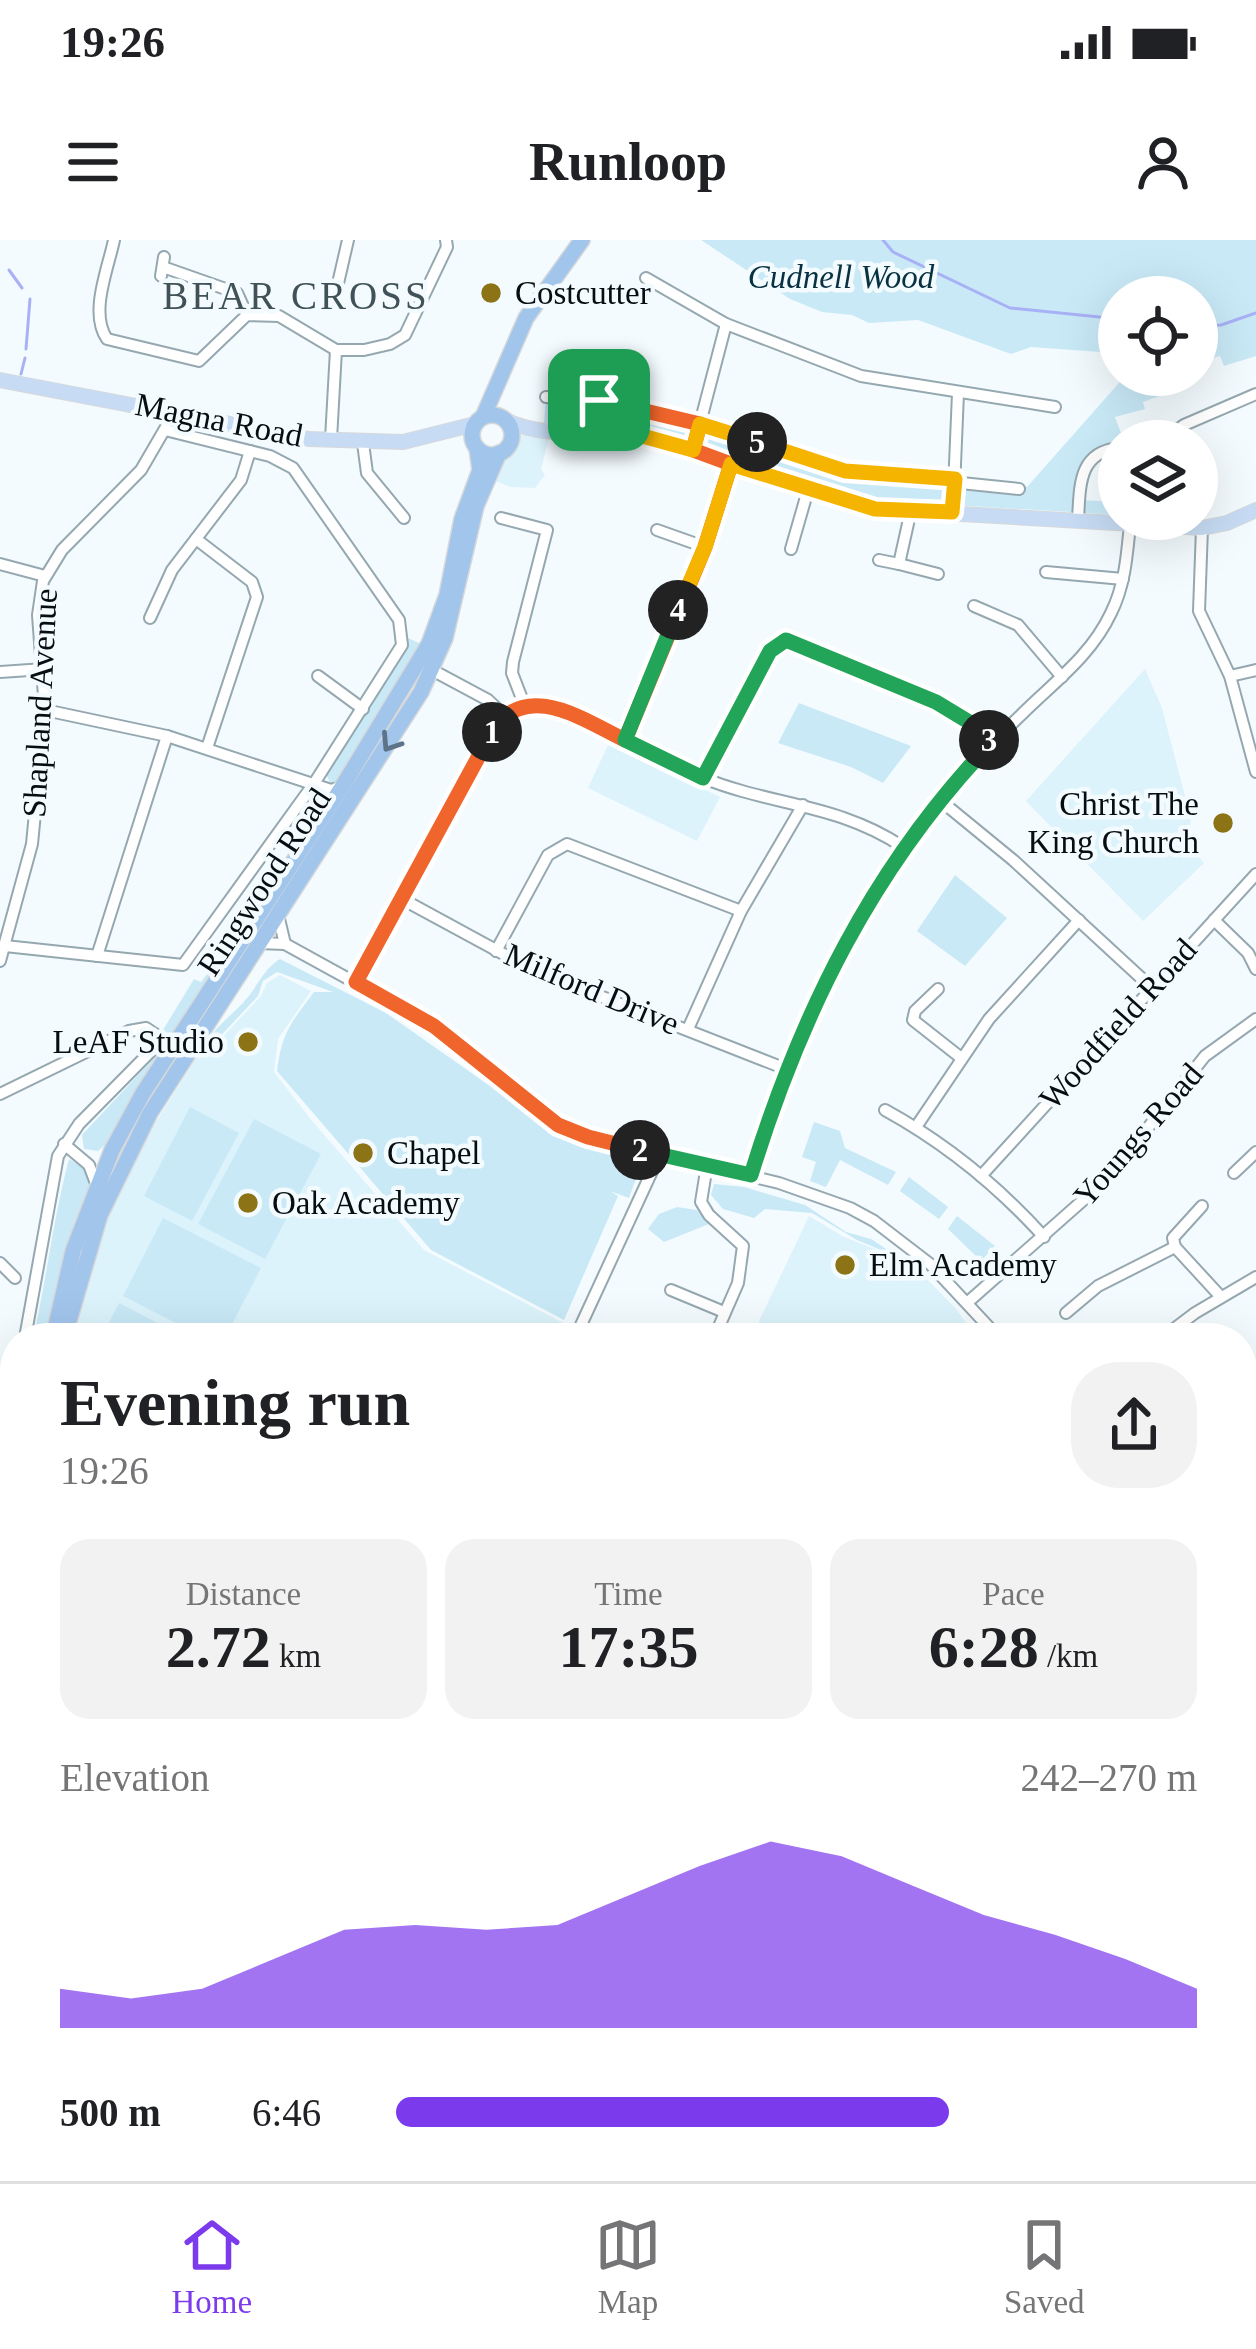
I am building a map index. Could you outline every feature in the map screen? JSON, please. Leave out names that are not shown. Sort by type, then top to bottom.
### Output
[{"type":"highway","points":[[475,445],[487,454],[504,447],[511,432],[490,419],[498,387],[526,318],[582,240]]},
{"type":"highway","name":"Ringwood Road","points":[[56,1323],[73,1251],[97,1186],[143,1093],[328,791],[411,678],[439,620],[462,519],[479,470],[475,445],[490,419]]},
{"type":"highway","name":"Ringwood Road","points":[[68,1323],[89,1244],[150,1113],[401,727],[432,670],[457,603],[476,506],[504,447]]},
{"type":"main road","name":"Magna Road","points":[[0,380],[281,436],[331,440],[439,436],[490,419]]},
{"type":"main road","points":[[490,419],[529,430],[628,432],[875,509],[1098,522]]},
{"type":"main road","points":[[504,447],[529,430]]},
{"type":"main road","name":"Magna Road","points":[[439,436],[475,445]]},
{"type":"main road","points":[[1218,525],[1256,510]]},
{"type":"street","points":[[114,240],[95,334],[192,362],[206,357],[247,315],[279,316],[336,350],[390,344],[405,334],[447,247],[446,240]]},
{"type":"street","points":[[334,283],[348,240]]},
{"type":"street","points":[[163,267],[237,292],[247,315]]},
{"type":"street","points":[[646,278],[726,324],[861,376],[1055,407]]},
{"type":"street","points":[[693,450],[726,324]]},
{"type":"street","points":[[331,440],[336,350]]},
{"type":"street","points":[[952,512],[958,393]]},
{"type":"street","points":[[1196,420],[1256,394]]},
{"type":"street","points":[[546,397],[599,400],[700,424],[845,471],[1019,489]]},
{"type":"street","points":[[567,430],[571,398]]},
{"type":"street","name":"Shapland Avenue","points":[[0,961],[29,865],[45,710],[38,615],[45,576],[62,550],[141,470],[172,413]]},
{"type":"street","name":"Magna Road","points":[[165,430],[287,463],[399,620],[402,645]]},
{"type":"street","points":[[363,442],[367,473],[396,502],[404,518]]},
{"type":"street","points":[[150,618],[172,570],[241,480],[250,451]]},
{"type":"street","points":[[1078,520],[1084,468],[1098,453]]},
{"type":"street","points":[[625,740],[705,547],[731,464]]},
{"type":"street","points":[[791,549],[808,490]]},
{"type":"street","points":[[396,502],[409,494]]},
{"type":"street","points":[[899,564],[911,510]]},
{"type":"street","points":[[501,518],[547,530],[513,662],[512,673],[524,704]]},
{"type":"street","points":[[656,530],[705,547]]},
{"type":"street","points":[[196,538],[252,582],[257,597],[208,748]]},
{"type":"street","points":[[751,1175],[787,1069],[834,962],[903,847],[940,801],[992,742],[1062,677],[1106,624],[1124,579],[1128,540]]},
{"type":"street","points":[[1202,540],[1199,611],[1230,676],[1256,772]]},
{"type":"street","points":[[879,560],[938,574]]},
{"type":"street","points":[[0,565],[45,576]]},
{"type":"street","points":[[1046,572],[1124,579]]},
{"type":"street","points":[[974,606],[1018,625],[1062,677]]},
{"type":"street","points":[[703,778],[770,651],[786,640],[936,702],[992,742]]},
{"type":"street","name":"Ringwood Road","points":[[98,956],[178,965],[190,959],[328,791],[363,709],[402,645]]},
{"type":"street","points":[[0,672],[44,669]]},
{"type":"street","points":[[432,670],[488,700],[504,715]]},
{"type":"street","points":[[1230,676],[1256,670]]},
{"type":"street","points":[[324,678],[363,709]]},
{"type":"street","points":[[356,982],[504,715],[524,704],[546,705],[703,778],[855,819],[903,847]]},
{"type":"street","points":[[45,710],[208,748],[328,791]]},
{"type":"street","points":[[5,946],[98,956],[166,736]]},
{"type":"street","points":[[940,801],[1152,988]]},
{"type":"street","points":[[688,1030],[741,910],[803,805]]},
{"type":"street","points":[[496,951],[548,855],[567,844],[741,910]]},
{"type":"street","name":"Woodfield Road","points":[[981,1176],[1256,874]]},
{"type":"street","name":"Milford Drive","points":[[402,898],[544,974],[787,1069]]},
{"type":"street","points":[[278,915],[285,944]]},
{"type":"street","points":[[916,1127],[960,1058],[1018,985],[1079,920]]},
{"type":"street","points":[[1214,920],[1248,953],[1256,969]]},
{"type":"street","points":[[259,943],[285,944],[434,1026],[558,1125],[588,1137],[751,1175],[826,1198],[874,1221],[930,1264],[986,1323]]},
{"type":"street","points":[[938,989],[915,1011],[913,1020],[960,1058]]},
{"type":"street","name":"Youngs Road","points":[[968,1303],[1124,1161],[1215,1046],[1256,1019]]},
{"type":"street","points":[[0,1094],[108,1040],[146,1028],[158,1036],[154,1048],[64,1144],[53,1170],[28,1323]]},
{"type":"street","points":[[884,1110],[916,1127],[981,1176],[1044,1237]]},
{"type":"street","points":[[64,1144],[94,1174],[97,1186]]},
{"type":"street","points":[[78,1155],[94,1158],[112,1150]]},
{"type":"street","points":[[1234,1173],[1256,1152]]},
{"type":"street","points":[[582,1323],[660,1154]]},
{"type":"street","points":[[707,1165],[701,1202],[743,1246],[738,1283],[720,1323]]},
{"type":"street","points":[[1202,1206],[1173,1238],[1175,1247],[1221,1297]]},
{"type":"street","points":[[1066,1313],[1098,1286],[1175,1247]]},
{"type":"street","points":[[0,1264],[14,1278]]},
{"type":"street","points":[[1184,1323],[1256,1277]]},
{"type":"street","points":[[671,1290],[724,1312]]},
{"type":"shaded area","points":[[529,430],[551,430],[541,469],[545,475],[535,488],[510,487],[489,478],[499,453]]},
{"type":"shaded area","points":[[1145,669],[1162,708],[1191,819],[1183,838],[1204,863],[1143,921],[1026,801]]},
{"type":"shaded area","points":[[609,743],[720,797],[697,841],[588,788]]},
{"type":"shaded area","name":"Oak Academy","points":[[280,975],[311,991],[278,1039],[274,1072],[424,1250],[563,1323],[77,1323],[109,1214],[143,1143],[203,1047],[214,1046],[261,996],[267,983]]},
{"type":"shaded area","name":"Elm Academy","points":[[809,1216],[928,1280],[966,1323],[758,1323]]},
{"type":"green space","name":"Cudnell Wood","points":[[701,240],[1256,240],[1256,356],[1224,366],[1218,357],[1218,276],[1098,276],[1098,352],[1031,347],[1011,354],[918,320],[869,323],[790,299]]},
{"type":"green space","points":[[1107,396],[1159,396],[1143,402],[1145,409],[1116,420],[1098,420],[1098,457],[1090,460],[1079,500],[1098,501],[1098,514],[870,500],[695,443],[615,426],[544,423],[546,397],[623,406],[864,474],[1027,487]]},
{"type":"green space","points":[[408,638],[423,645],[336,784],[331,785],[326,774]]},
{"type":"green space","points":[[799,703],[911,746],[883,783],[778,743]]},
{"type":"green space","points":[[955,875],[1007,918],[965,966],[917,931]]},
{"type":"green space","points":[[230,948],[106,1144],[98,1151],[84,1149],[82,1135],[165,1046],[163,1030],[194,979],[201,982]]},
{"type":"green space","points":[[280,959],[386,1013],[544,1124],[583,1145],[632,1157],[641,1165],[629,1198],[610,1191],[618,1196],[564,1320],[431,1250],[277,1071],[285,1037],[299,1012],[314,992],[333,992],[277,972],[263,981],[258,996],[213,1044],[207,1041]]},
{"type":"green space","points":[[190,1107],[239,1133],[192,1221],[144,1196]]},
{"type":"green space","points":[[254,1119],[321,1154],[265,1259],[198,1224]]},
{"type":"green space","points":[[814,1122],[840,1131],[845,1148],[896,1172],[888,1185],[840,1160],[826,1187],[810,1181],[816,1162],[802,1157]]},
{"type":"green space","points":[[69,1159],[87,1170],[91,1181],[51,1323],[36,1323]]},
{"type":"green space","points":[[909,1177],[948,1207],[939,1219],[900,1191]]},
{"type":"green space","points":[[714,1184],[744,1187],[805,1205],[846,1232],[871,1239],[900,1258],[857,1240],[812,1213],[765,1209],[754,1218],[723,1209],[711,1195]]},
{"type":"green space","points":[[677,1207],[697,1210],[709,1224],[664,1242],[648,1229],[659,1214]]},
{"type":"green space","points":[[957,1216],[995,1246],[981,1261],[948,1229]]},
{"type":"green space","points":[[163,1218],[261,1268],[233,1323],[176,1323],[123,1296]]},
{"type":"green space","points":[[119,1303],[158,1323],[109,1323]]},
{"type":"waterway","points":[[883,240],[893,252],[1010,308],[1098,317]]},
{"type":"waterway","points":[[9,270],[22,288]]},
{"type":"waterway","points":[[26,349],[30,299]]},
{"type":"waterway","points":[[1218,325],[1256,313]]},
{"type":"waterway","points":[[21,374],[25,358]]},
{"type":"place","name":"Costcutter","points":[[491,293]]},
{"type":"place","name":"Christ The King Church","points":[[1223,823]]},
{"type":"place","name":"LeAF Studio","points":[[248,1042]]},
{"type":"place","name":"Chapel","points":[[363,1153]]},
{"type":"place","name":"Oak Academy","points":[[248,1203]]},
{"type":"place","name":"Elm Academy","points":[[845,1265]]},
{"type":"district","name":"BEAR CROSS","points":[[296,295]]},
{"type":"route","points":[[599,400],[571,398],[567,430],[628,432],[693,450],[694,443],[700,424],[845,471],[955,479],[952,512],[875,509],[731,464],[708,537],[705,547],[664,644],[625,740],[703,778],[770,651],[786,640],[936,702],[992,742],[903,847],[853,927],[797,1043],[751,1175],[618,1145],[558,1125],[434,1026],[356,982],[504,715],[524,704],[546,705],[625,740],[705,547],[731,464],[693,450],[700,424],[599,400]]}]
